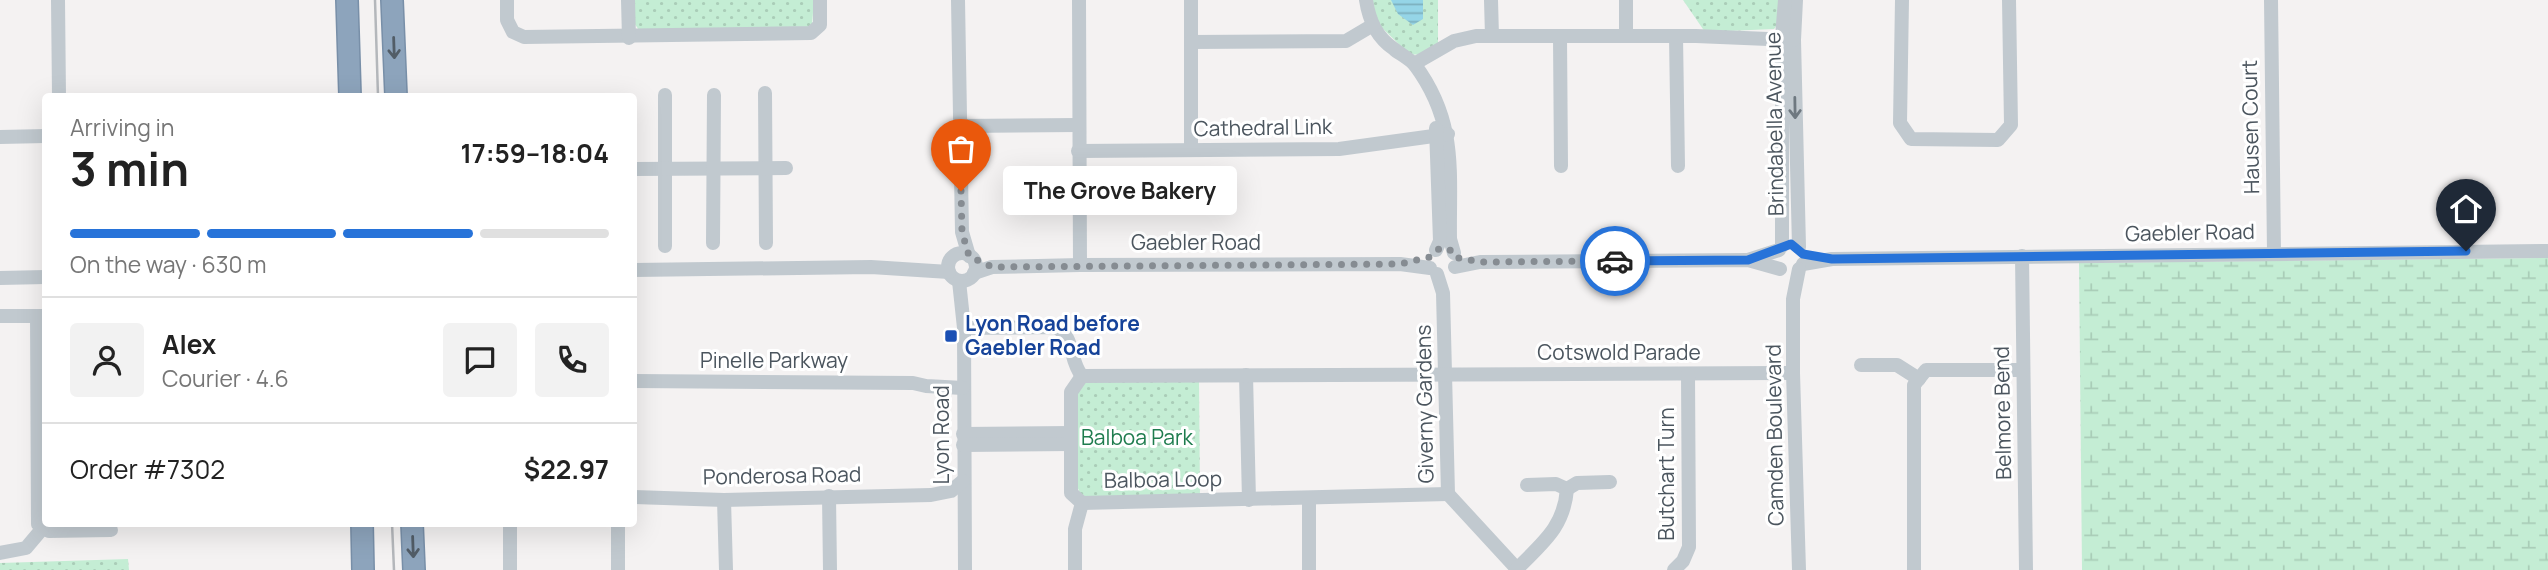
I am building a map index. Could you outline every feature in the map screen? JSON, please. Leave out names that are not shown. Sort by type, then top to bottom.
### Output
[{"type":"highway","points":[[347,0],[351,93]]},
{"type":"highway","points":[[392,0],[396,93]]},
{"type":"highway","points":[[362,527],[363,570]]},
{"type":"highway","points":[[412,527],[414,570]]},
{"type":"street","points":[[58,0],[59,93]]},
{"type":"street","points":[[507,0],[507,20],[513,32],[524,37],[629,38],[811,33],[820,25],[820,0]]},
{"type":"street","points":[[628,0],[629,38]]},
{"type":"street","name":"Lyon Road","points":[[958,0],[965,570]]},
{"type":"street","points":[[1079,0],[1080,265]]},
{"type":"street","points":[[1191,0],[1191,150]]},
{"type":"street","points":[[1366,0],[1369,21],[1387,45],[1416,68],[1435,110],[1442,134],[1454,262]]},
{"type":"street","points":[[1491,0],[1492,36]]},
{"type":"street","points":[[1626,0],[1626,36]]},
{"type":"street","name":"Brindabella Avenue","points":[[1785,0],[1801,259]]},
{"type":"street","name":"Brindabella Avenue","points":[[1780,248],[1788,39],[1797,0]]},
{"type":"street","points":[[1902,0],[1900,123],[1911,139],[1998,140],[2011,125],[2009,0]]},
{"type":"street","name":"Hausen Court","points":[[2271,0],[2274,253]]},
{"type":"street","points":[[1191,42],[1346,41],[1373,25]]},
{"type":"street","points":[[1416,68],[1454,41],[1492,36],[1788,39]]},
{"type":"street","points":[[1676,36],[1678,166]]},
{"type":"street","points":[[1560,37],[1561,166]]},
{"type":"street","points":[[765,93],[766,243]]},
{"type":"street","points":[[665,95],[665,246]]},
{"type":"street","points":[[713,243],[714,95]]},
{"type":"street","points":[[960,126],[1078,125]]},
{"type":"street","points":[[1433,262],[1440,241],[1442,134]]},
{"type":"street","name":"Cathedral Link","points":[[1078,151],[1339,149],[1442,134]]},
{"type":"street","points":[[0,137],[42,136]]},
{"type":"street","points":[[637,169],[786,168]]},
{"type":"street","points":[[1454,262],[1748,260],[1792,273],[1801,259],[1791,244],[1748,260]]},
{"type":"street","points":[[1433,262],[1446,248],[1454,262]]},
{"type":"street","points":[[1780,248],[1775,258],[1781,270]]},
{"type":"street","name":"Gaebler Road","points":[[1801,259],[2548,251]]},
{"type":"street","name":"Belmore Bend","points":[[2022,256],[2026,570]]},
{"type":"street","name":"Camden Boulevard","points":[[1799,570],[1793,299],[1801,259]]},
{"type":"street","name":"Gaebler Road","points":[[963,267],[1433,262],[1446,275],[1454,262]]},
{"type":"street","name":"Giverny Gardens","points":[[1433,262],[1443,293],[1448,494],[1517,570]]},
{"type":"street","name":"Giverny Gardens","points":[[1443,293],[1454,262]]},
{"type":"street","points":[[637,270],[963,267]]},
{"type":"street","name":"Camden Boulevard","points":[[1781,270],[1793,299]]},
{"type":"street","points":[[0,278],[42,277]]},
{"type":"street","points":[[0,316],[41,316],[38,524],[42,528],[102,528]]},
{"type":"street","points":[[964,328],[1055,327],[1065,332],[1070,341],[1075,367],[1082,376],[1444,374]]},
{"type":"street","points":[[1861,366],[1898,365],[1919,379]]},
{"type":"street","points":[[1914,570],[1914,385],[1926,370],[2023,370]]},
{"type":"street","name":"Cotswold Parade","points":[[1444,374],[1793,373]]},
{"type":"street","name":"Butchart Turn","points":[[1674,570],[1689,547],[1688,374]]},
{"type":"street","points":[[1246,375],[1249,500]]},
{"type":"street","name":"Balboa Loop","points":[[1082,376],[1071,392],[1071,493],[1082,503],[1448,494]]},
{"type":"street","name":"Pinelle Parkway","points":[[637,381],[963,383]]},
{"type":"street","points":[[963,439],[1071,439]]},
{"type":"street","name":"Ponderosa Road","points":[[637,497],[724,500],[930,495],[951,491],[963,481]]},
{"type":"street","points":[[1567,489],[1577,483],[1610,482]]},
{"type":"street","points":[[1527,485],[1556,484],[1567,489]]},
{"type":"street","points":[[1517,570],[1558,527],[1566,505],[1567,489]]},
{"type":"street","name":"Ponderosa Road","points":[[930,495],[952,499],[964,508]]},
{"type":"street","points":[[829,496],[830,570]]},
{"type":"street","points":[[1309,499],[1309,570]]},
{"type":"street","points":[[724,500],[726,570]]},
{"type":"street","points":[[1075,570],[1075,529],[1082,503]]},
{"type":"street","points":[[510,527],[510,570]]},
{"type":"street","points":[[618,527],[618,570]]},
{"type":"street","points":[[0,553],[26,548],[42,528]]},
{"type":"green space","points":[[632,0],[814,0],[812,25],[804,29],[639,30],[634,23]]},
{"type":"green space","points":[[1369,0],[1438,0],[1438,43],[1421,54],[1410,55],[1376,22]]},
{"type":"green space","points":[[1683,0],[1783,0],[1780,22],[1774,29],[1705,32]]},
{"type":"green space","points":[[2548,258],[2548,570],[2082,570],[2079,263]]},
{"type":"green space","name":"Balboa Park","points":[[1199,378],[1200,497],[1090,499],[1081,495],[1076,484],[1076,393],[1084,380]]},
{"type":"green space","points":[[128,559],[129,570],[0,570],[0,563]]},
{"type":"water","points":[[1391,0],[1423,0],[1423,19],[1413,25],[1398,14]]},
{"type":"railway","points":[[375,0],[378,93]]},
{"type":"railway","points":[[392,527],[394,570]]},
{"type":"way so far","points":[[961,191],[962,232],[969,256],[992,267],[1107,264],[1400,264],[1430,257],[1440,248],[1450,250],[1454,257],[1480,262],[1615,261]]},
{"type":"place","name":"The Grove Bakery","points":[[961,191]]},
{"type":"place","name":"Lyon Road before Gaebler Road","points":[[951,336]]},
{"type":"route","points":[[1615,261],[1748,260],[1779,250],[1787,244],[1799,247],[1803,254],[1832,259],[2466,251]]}]
